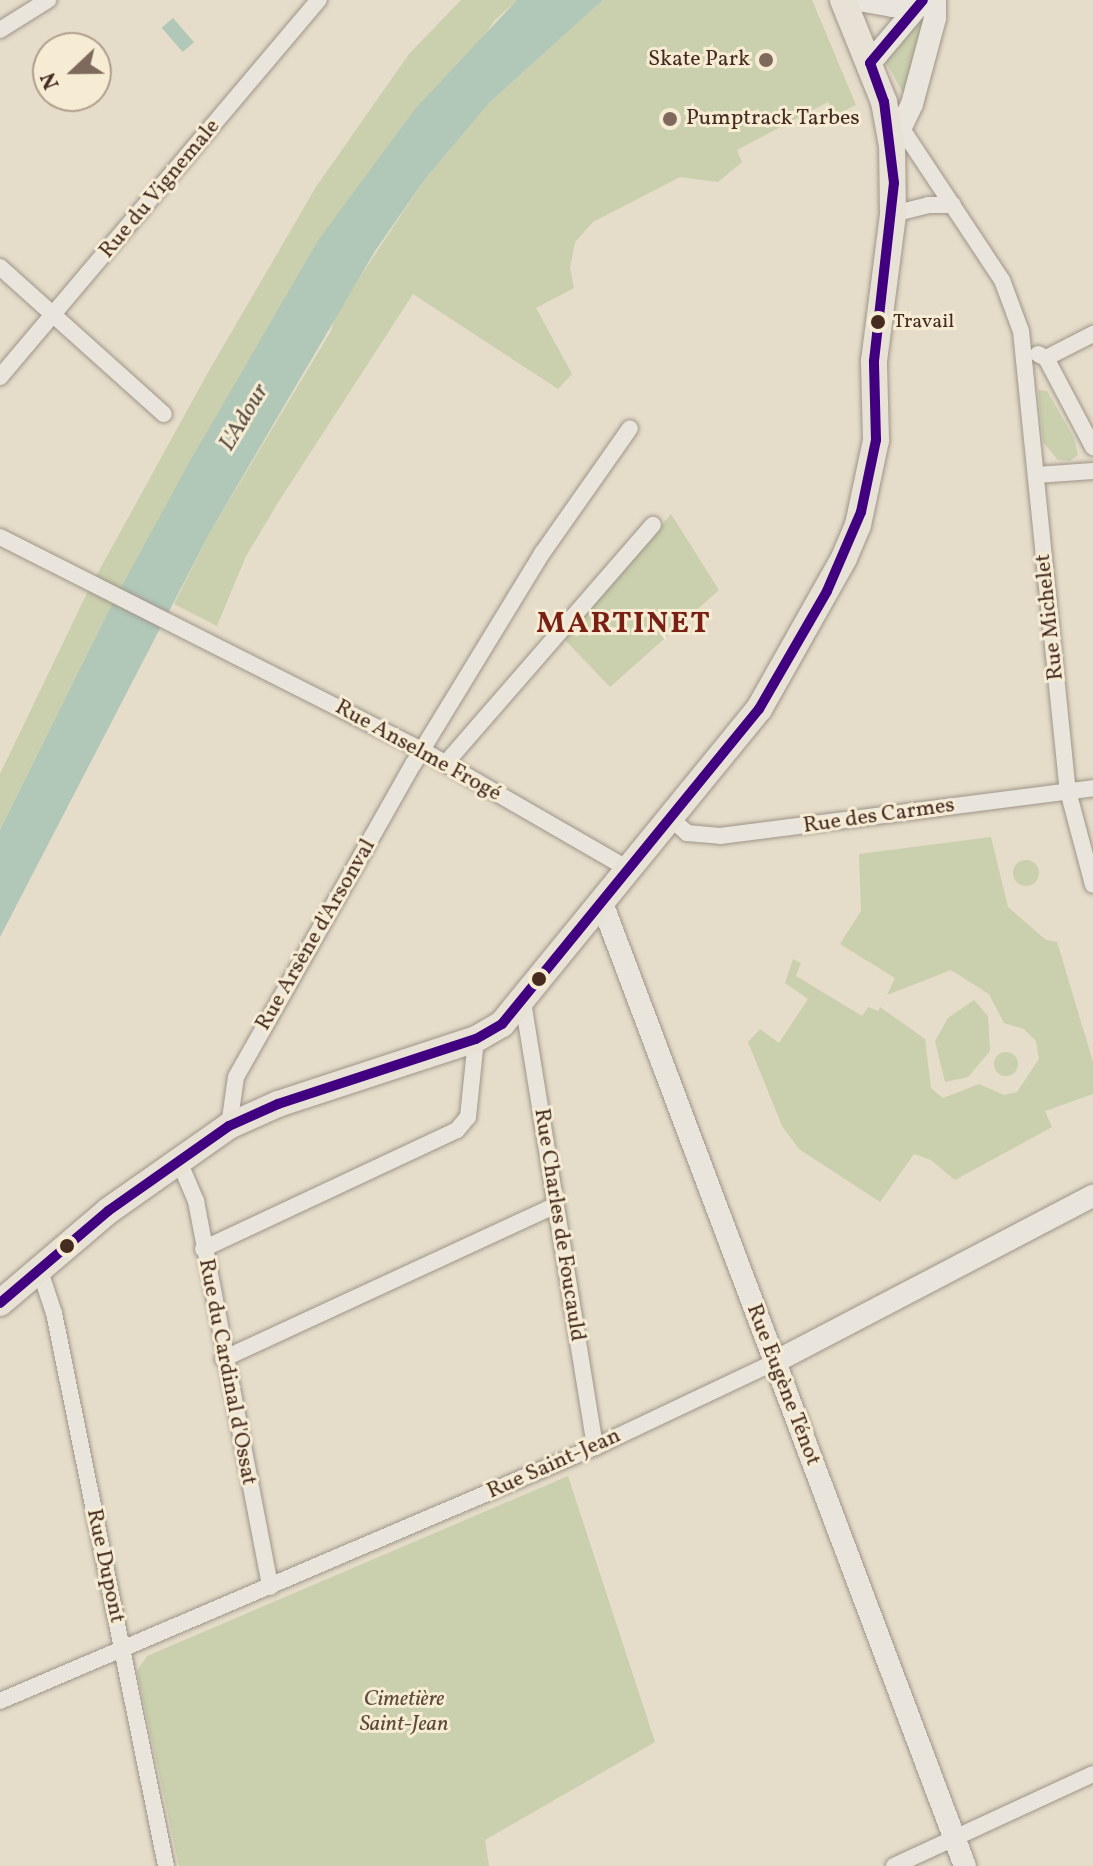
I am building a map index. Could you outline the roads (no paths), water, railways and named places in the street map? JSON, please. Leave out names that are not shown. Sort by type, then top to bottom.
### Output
[{"type":"main road","points":[[0,1303],[39,1268],[178,1159],[229,1126],[278,1104],[476,1039],[502,1024],[759,709],[795,652],[858,525],[876,440],[874,361],[893,214],[897,136],[843,0]]},
{"type":"street","points":[[0,30],[48,0]]},
{"type":"street","name":"Rue du Vignemale","points":[[0,377],[319,0]]},
{"type":"street","points":[[859,0],[876,5],[926,1]]},
{"type":"street","points":[[870,63],[926,1]]},
{"type":"street","points":[[897,136],[935,18],[926,1]]},
{"type":"street","name":"Rue Michelet","points":[[897,136],[953,205],[1002,280],[1022,347],[1068,791],[1093,885]]},
{"type":"street","points":[[893,214],[928,205],[953,205]]},
{"type":"street","points":[[0,267],[55,313],[164,414]]},
{"type":"street","points":[[1046,358],[1093,334]]},
{"type":"street","points":[[1022,347],[1046,358],[1093,447]]},
{"type":"street","name":"Rue Arsène d'Arsonval","points":[[229,1126],[236,1077],[422,750],[543,552],[630,428]]},
{"type":"street","points":[[1036,475],[1093,471]]},
{"type":"street","points":[[445,764],[653,525]]},
{"type":"street","name":"Rue Anselme Frogé","points":[[0,537],[205,637],[422,750],[628,869]]},
{"type":"street","name":"Rue des Carmes","points":[[670,818],[687,833],[720,836],[1093,788]]},
{"type":"street","name":"Rue Eugène Ténot","points":[[602,903],[965,1866]]},
{"type":"street","name":"Rue Charles de Foucauld","points":[[523,1002],[595,1447]]},
{"type":"street","points":[[203,1249],[457,1130],[468,1117],[476,1039]]},
{"type":"street","name":"Rue du Cardinal d'Ossat","points":[[178,1159],[196,1201],[223,1359],[270,1587]]},
{"type":"street","name":"Rue Saint-Jean","points":[[0,1701],[595,1447],[775,1362],[1093,1196]]},
{"type":"street","points":[[223,1359],[556,1205]]},
{"type":"street","name":"Rue Dupont","points":[[39,1268],[54,1313],[166,1866]]},
{"type":"street","points":[[894,1866],[953,1835],[1093,1774]]},
{"type":"water","name":"L'Adour","points":[[517,0],[603,0],[489,103],[425,179],[375,251],[209,534],[0,937],[0,830],[111,606],[190,461],[319,239],[416,108]]},
{"type":"water","points":[[173,18],[194,42],[183,52],[162,28]]},
{"type":"place","name":"Skate Park","points":[[766,60]]},
{"type":"place","name":"Pumptrack Tarbes","points":[[670,119]]},
{"type":"place","name":"Travail","points":[[878,322]]},
{"type":"district","name":"MARTINET","points":[[624,624]]},
{"type":"park label","name":"Cimetière Saint-Jean","points":[[404,1712]]}]
